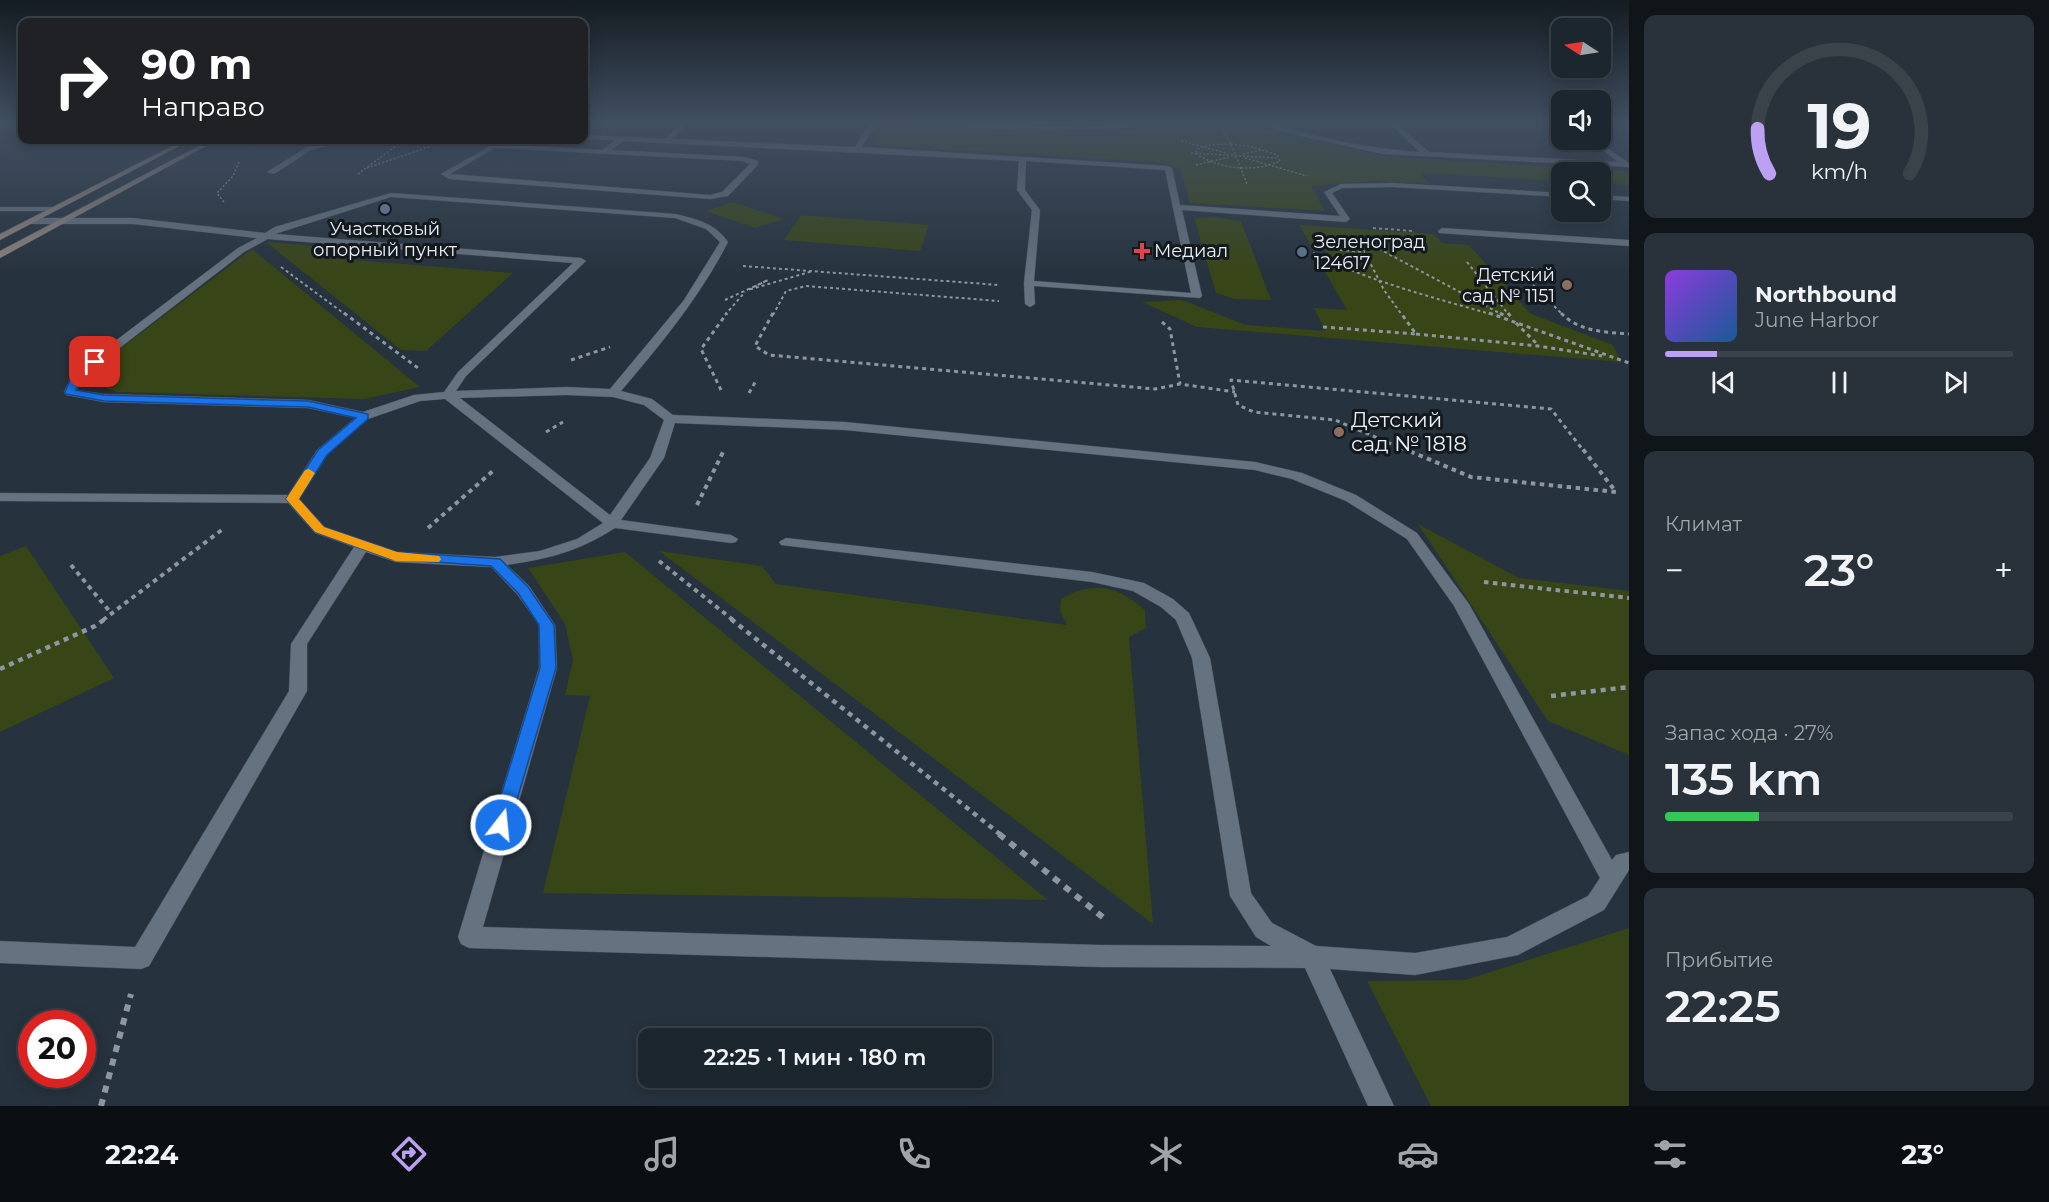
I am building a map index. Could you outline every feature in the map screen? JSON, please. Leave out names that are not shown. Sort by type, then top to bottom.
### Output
[{"type":"main road","points":[[0,237],[120,175]]},
{"type":"main road","points":[[0,255],[149,175]]},
{"type":"lane","points":[[446,175],[449,177],[710,197],[725,194],[743,175]]},
{"type":"lane","points":[[1022,175],[1021,190],[1036,210],[1029,283],[1030,304]]},
{"type":"lane","points":[[1029,283],[1197,296],[1170,175]]},
{"type":"lane","points":[[1346,219],[1328,192],[1341,186],[1393,185],[1551,194]]},
{"type":"lane","points":[[364,416],[308,404],[104,398],[70,392],[77,375],[266,236],[278,229],[391,195],[675,216],[706,225],[717,231],[724,242],[713,264],[672,324],[614,393]]},
{"type":"lane","points":[[1611,198],[1629,199]]},
{"type":"lane","points":[[1178,207],[1346,219]]},
{"type":"lane","points":[[0,209],[52,209]]},
{"type":"lane","points":[[31,221],[133,221],[266,236],[581,261],[462,374],[448,395]]},
{"type":"lane","points":[[1443,232],[1627,244]]},
{"type":"lane","points":[[292,499],[322,453],[364,416],[418,398],[567,391],[614,393],[648,402],[670,419],[845,426],[1255,466],[1297,476],[1352,498],[1412,536],[1461,604],[1611,878]]},
{"type":"lane","points":[[448,395],[612,524],[731,539]]},
{"type":"lane","points":[[0,496],[292,499],[320,530],[396,556],[495,562],[542,555],[582,542],[612,524],[657,458],[670,419]]},
{"type":"lane","points":[[786,542],[1092,577],[1138,587],[1167,603],[1183,617],[1201,658],[1241,896],[1264,930],[1312,957],[1381,1106]]},
{"type":"lane","points":[[0,952],[141,958],[298,691],[299,644],[363,545]]},
{"type":"lane","points":[[495,562],[523,590],[547,625],[548,668],[469,937],[1152,957],[1312,957],[1415,964],[1510,947],[1596,903],[1623,861],[1629,861]]},
{"type":"path","points":[[1243,175],[1249,188]]},
{"type":"path","points":[[1346,219],[1378,277],[1416,334]]},
{"type":"path","points":[[1351,227],[1443,232],[1513,320],[1538,346]]},
{"type":"path","points":[[1351,227],[1383,250],[1513,320]]},
{"type":"path","points":[[253,244],[422,371],[448,395]]},
{"type":"path","points":[[1322,249],[1313,253],[1331,262],[1444,301],[1513,320],[1629,363]]},
{"type":"path","points":[[1333,250],[1365,252]]},
{"type":"path","points":[[713,264],[1004,286],[1029,283]]},
{"type":"path","points":[[1540,269],[1529,268],[1521,273],[1571,323],[1595,331],[1629,334]]},
{"type":"path","points":[[748,290],[813,271]]},
{"type":"path","points":[[672,324],[768,280],[748,290],[734,303],[701,349],[738,423],[693,511]]},
{"type":"path","points":[[1030,304],[806,286],[786,291],[755,346],[769,355],[1155,389],[1180,384],[1234,392]]},
{"type":"path","points":[[1157,319],[1170,329],[1180,384]]},
{"type":"path","points":[[1323,327],[1538,346],[1613,358]]},
{"type":"path","points":[[1231,380],[1551,409],[1616,492],[1471,477],[1335,420],[1254,412],[1238,405],[1234,392],[1231,380]]},
{"type":"path","points":[[0,669],[95,627],[261,499]]},
{"type":"path","points":[[612,524],[1152,957]]},
{"type":"path","points":[[71,565],[111,613]]},
{"type":"path","points":[[1441,577],[1629,598]]},
{"type":"path","points":[[1515,700],[1629,687]]},
{"type":"path","points":[[101,1106],[141,958]]},
{"type":"green space","points":[[1182,175],[1421,175],[1430,184],[1370,181],[1311,186],[1325,211],[1190,203]]},
{"type":"green space","points":[[1448,175],[1551,175],[1551,180]]},
{"type":"green space","points":[[1611,175],[1629,175],[1629,185],[1611,184]]},
{"type":"green space","points":[[733,202],[783,219],[755,228],[706,211]]},
{"type":"green space","points":[[801,215],[929,225],[920,251],[784,240]]},
{"type":"green space","points":[[1217,217],[1241,221],[1271,300],[1235,299],[1216,293],[1194,218]]},
{"type":"green space","points":[[1299,225],[1434,234],[1442,243],[1469,245],[1531,314],[1613,345],[1621,362],[1197,327],[1142,302],[1182,300],[1246,325],[1325,331],[1314,308],[1347,310],[1320,263],[1333,264],[1323,248],[1312,247]]},
{"type":"green space","points":[[266,242],[316,246],[317,257],[513,273],[426,351],[401,350]]},
{"type":"green space","points":[[252,249],[420,387],[364,399],[117,392],[91,382],[105,360]]},
{"type":"green space","points":[[1418,524],[1519,578],[1629,591],[1629,755],[1548,721]]},
{"type":"green space","points":[[26,546],[114,678],[0,732],[0,556]]},
{"type":"green space","points":[[659,551],[762,566],[776,584],[1067,625],[1060,611],[1061,599],[1084,589],[1105,588],[1125,595],[1135,602],[1145,610],[1146,628],[1129,637],[1153,924]]},
{"type":"green space","points":[[625,552],[1048,900],[543,893],[590,696],[565,695],[573,660],[565,624],[528,568]]},
{"type":"green space","points":[[1629,928],[1629,1106],[1431,1106],[1367,981],[1465,980]]},
{"type":"slow traffic","points":[[309,473],[292,499],[320,530],[396,556],[434,559]]},
{"type":"place","name":"Участковый опорный пункт","points":[[385,209]]},
{"type":"place","name":"Медиал","points":[[1142,251]]},
{"type":"place","name":"Зеленоград 124617","points":[[1302,252]]},
{"type":"place","name":"Детский сад № 1151","points":[[1567,285]]},
{"type":"place","name":"Детский сад № 1818","points":[[1339,432]]},
{"type":"route","points":[[95,362],[77,375],[70,392],[104,398],[308,404],[364,416],[322,453],[292,499],[320,530],[396,556],[495,562],[523,590],[547,625],[548,668],[501,825]]}]
